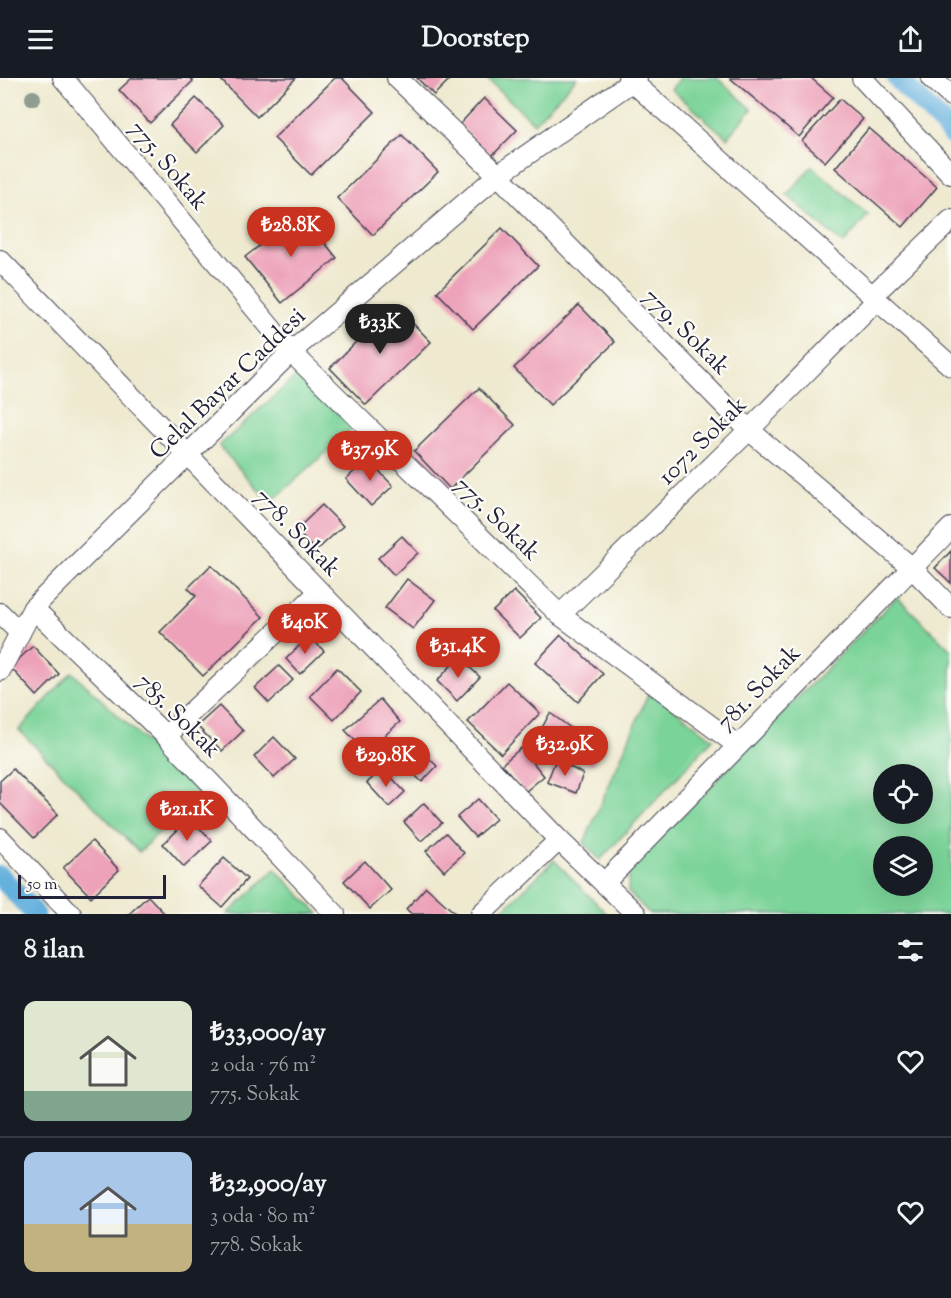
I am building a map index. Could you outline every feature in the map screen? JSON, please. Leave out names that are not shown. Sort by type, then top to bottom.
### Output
[{"type":"street","name":"775. Sokak","points":[[63,78],[291,352],[560,615],[737,745]]},
{"type":"street","name":"779. Sokak","points":[[397,78],[498,175],[749,430],[911,567],[951,608]]},
{"type":"street","points":[[862,78],[951,174]]},
{"type":"street","points":[[932,78],[951,96]]},
{"type":"street","name":"Celal Bayar Caddesi","points":[[0,670],[33,608],[291,352],[498,175],[633,79]]},
{"type":"street","points":[[633,79],[951,366]]},
{"type":"street","name":"1072 Sokak","points":[[560,615],[749,430],[951,220]]},
{"type":"street","name":"778. Sokak","points":[[0,260],[559,840],[636,914]]},
{"type":"street","name":"781. Sokak","points":[[604,883],[951,528]]},
{"type":"street","points":[[166,736],[319,592]]},
{"type":"street","name":"785. Sokak","points":[[33,608],[166,736],[335,914]]},
{"type":"street","points":[[0,613],[20,633]]},
{"type":"street","points":[[0,838],[71,914]]},
{"type":"street","points":[[481,914],[559,840]]},
{"type":"green space","points":[[486,78],[577,78],[534,123]]},
{"type":"green space","points":[[680,78],[717,78],[752,109],[727,138],[671,89]]},
{"type":"green space","points":[[812,166],[868,215],[843,244],[787,195]]},
{"type":"green space","points":[[301,372],[352,429],[270,503],[219,446]]},
{"type":"green space","points":[[897,597],[951,650],[951,914],[650,914],[628,892],[629,869]]},
{"type":"green space","points":[[72,672],[200,793],[139,852],[19,730]]},
{"type":"green space","points":[[650,690],[713,739],[600,860],[584,843]]},
{"type":"green space","points":[[554,860],[607,914],[499,914]]},
{"type":"green space","points":[[275,869],[319,914],[228,914]]},
{"type":"building","points":[[132,78],[191,78],[193,81],[150,123],[119,90]]},
{"type":"building","points":[[221,78],[296,78],[257,117]]},
{"type":"building","points":[[335,78],[342,78],[375,112],[311,175],[274,138]]},
{"type":"building","points":[[417,78],[451,78],[434,95]]},
{"type":"building","points":[[730,78],[811,78],[833,97],[799,137]]},
{"type":"building","points":[[196,98],[224,125],[197,152],[170,125]]},
{"type":"building","points":[[484,98],[517,130],[492,156],[459,125]]},
{"type":"building","points":[[840,99],[863,119],[825,162],[802,141]]},
{"type":"building","points":[[869,128],[937,187],[903,227],[835,168]]},
{"type":"building","points":[[402,135],[438,172],[373,235],[337,198]]},
{"type":"building","points":[[301,213],[337,258],[282,303],[245,257]]},
{"type":"building","points":[[502,228],[538,266],[473,329],[437,292]]},
{"type":"building","points":[[394,304],[431,342],[366,405],[330,368]]},
{"type":"building","points":[[579,305],[615,342],[550,405],[514,368]]},
{"type":"building","points":[[479,388],[515,425],[450,489],[414,451]]},
{"type":"building","points":[[368,459],[393,486],[371,506],[346,479]]},
{"type":"building","points":[[322,505],[343,526],[316,551],[296,530]]},
{"type":"building","points":[[402,536],[418,553],[394,575],[378,558]]},
{"type":"building","points":[[951,551],[951,583],[935,568]]},
{"type":"building","points":[[211,565],[263,617],[203,676],[160,632],[196,596],[188,588]]},
{"type":"building","points":[[407,579],[435,600],[413,629],[385,608]]},
{"type":"building","points":[[514,591],[541,618],[520,638],[493,611]]},
{"type":"building","points":[[561,635],[603,674],[578,702],[535,663]]},
{"type":"building","points":[[309,636],[324,651],[300,674],[286,659]]},
{"type":"building","points":[[33,646],[59,674],[37,696],[10,667]]},
{"type":"building","points":[[459,657],[480,677],[457,701],[437,681]]},
{"type":"building","points":[[279,666],[293,680],[269,703],[255,688]]},
{"type":"building","points":[[337,668],[361,692],[334,720],[310,696]]},
{"type":"building","points":[[507,682],[540,713],[501,754],[468,722]]},
{"type":"building","points":[[380,699],[400,722],[366,752],[345,730]]},
{"type":"building","points":[[219,706],[243,731],[222,751],[197,726]]},
{"type":"building","points":[[550,713],[600,749],[593,765],[536,739]]},
{"type":"building","points":[[274,737],[295,759],[274,778],[254,757]]},
{"type":"building","points":[[413,743],[437,766],[422,782],[398,759]]},
{"type":"building","points":[[521,748],[544,776],[525,792],[502,764]]},
{"type":"building","points":[[556,759],[583,774],[576,793],[547,782]]},
{"type":"building","points":[[383,768],[405,792],[389,807],[367,783]]},
{"type":"building","points":[[13,769],[58,814],[34,838],[0,803],[0,781]]},
{"type":"building","points":[[478,799],[496,819],[475,837],[457,817]]},
{"type":"building","points":[[424,803],[442,823],[421,841],[404,822]]},
{"type":"building","points":[[190,818],[212,841],[184,867],[163,844]]},
{"type":"building","points":[[446,833],[464,853],[444,871],[426,851]]},
{"type":"building","points":[[92,841],[119,870],[91,897],[63,868]]},
{"type":"building","points":[[224,858],[247,879],[222,907],[198,886]]},
{"type":"building","points":[[365,861],[391,890],[370,909],[344,881]]},
{"type":"building","points":[[426,887],[455,913],[412,914],[406,909]]},
{"type":"building","points":[[148,896],[165,914],[129,914]]},
{"type":"waterway","points":[[897,78],[951,134]]},
{"type":"waterway","points":[[0,876],[35,914]]}]
